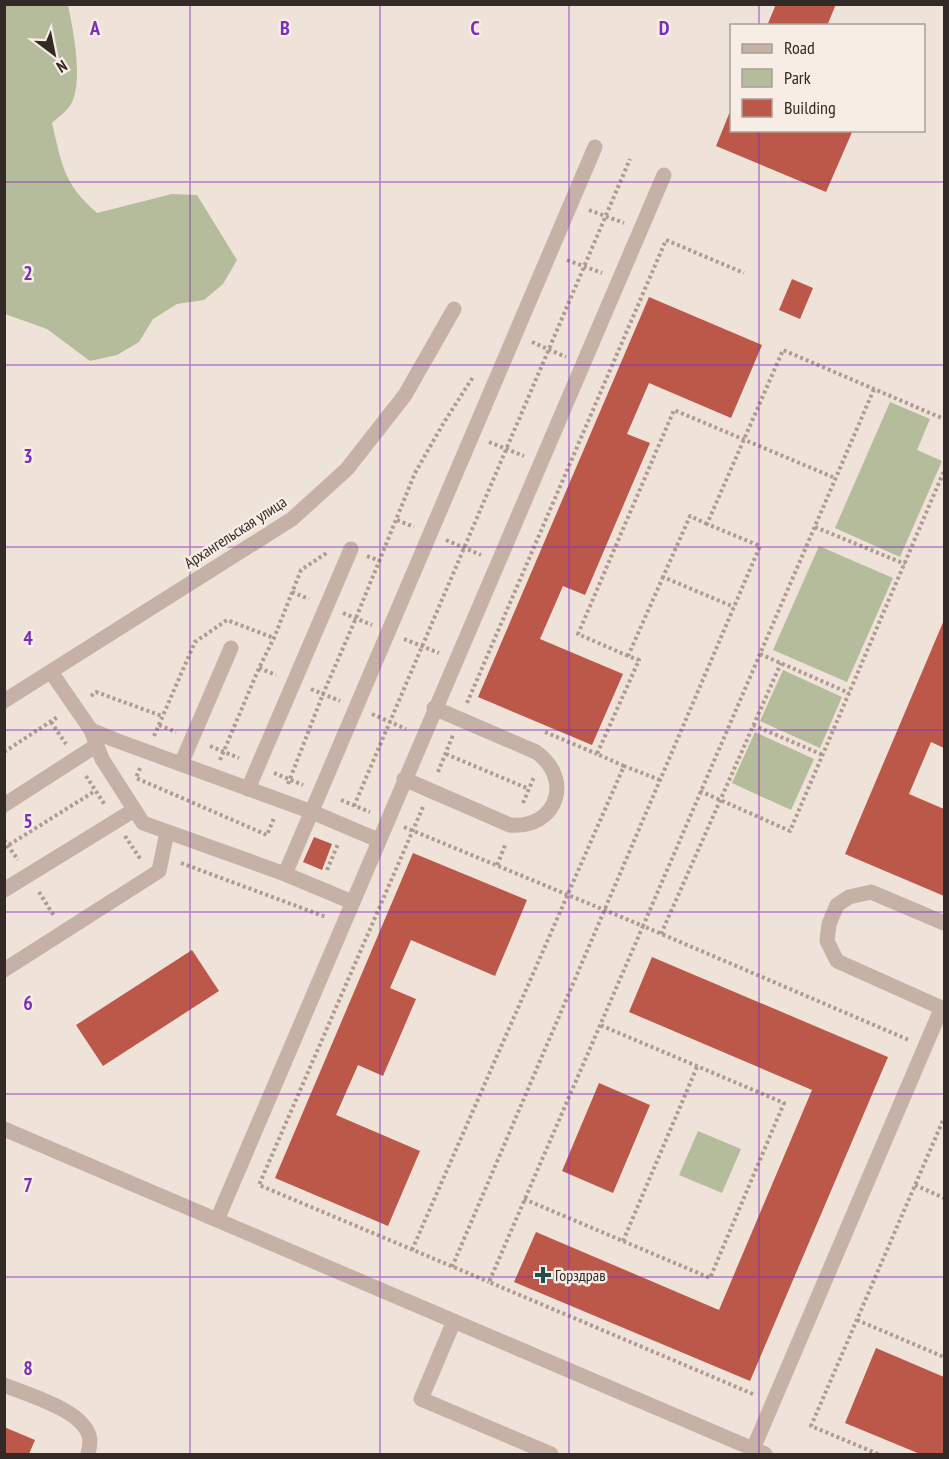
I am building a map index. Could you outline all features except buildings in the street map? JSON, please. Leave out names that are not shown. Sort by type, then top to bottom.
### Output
[{"type":"street","points":[[285,874],[595,147]]},
{"type":"street","points":[[217,1220],[664,174]]},
{"type":"street","name":"Архангельская улица","points":[[4,701],[299,512],[346,469],[405,395],[454,309]]},
{"type":"street","points":[[248,789],[351,549]]},
{"type":"street","points":[[181,764],[231,648]]},
{"type":"street","points":[[51,672],[91,730],[102,759],[143,823],[285,874],[352,902]]},
{"type":"street","points":[[404,779],[513,826],[524,826],[537,821],[548,813],[555,801],[556,778],[552,767],[543,757],[434,708]]},
{"type":"street","points":[[91,730],[312,812],[378,840]]},
{"type":"street","points":[[4,805],[97,745]]},
{"type":"street","points":[[4,891],[134,810]]},
{"type":"street","points":[[4,970],[159,871],[166,832]]},
{"type":"street","points":[[4,1129],[759,1452],[943,1008],[837,961],[827,941],[829,924],[837,905],[849,897],[871,892],[945,923]]},
{"type":"street","points":[[454,1321],[421,1399],[551,1455]]},
{"type":"street","points":[[4,1385],[68,1412],[82,1423],[90,1439],[88,1455]]},
{"type":"path","points":[[319,888],[630,159]]},
{"type":"path","points":[[571,204],[666,240]]},
{"type":"path","points":[[550,253],[645,289]]},
{"type":"path","points":[[515,334],[608,375]]},
{"type":"path","points":[[707,524],[783,350],[945,419]]},
{"type":"path","points":[[267,835],[415,473],[474,376]]},
{"type":"path","points":[[757,1385],[753,1396],[489,1282],[874,389]]},
{"type":"path","points":[[660,780],[597,754],[639,660],[578,634],[674,410],[835,478]]},
{"type":"path","points":[[443,424],[567,472]]},
{"type":"path","points":[[700,791],[790,831],[945,471]]},
{"type":"path","points":[[452,1267],[760,546],[690,516],[628,656]]},
{"type":"path","points":[[397,520],[523,572]]},
{"type":"path","points":[[814,527],[904,564]]},
{"type":"path","points":[[213,776],[274,638],[301,570],[339,545],[380,561]]},
{"type":"path","points":[[663,577],[734,607]]},
{"type":"path","points":[[760,654],[849,693]]},
{"type":"path","points":[[661,934],[781,663]]},
{"type":"path","points":[[51,722],[151,876]]},
{"type":"path","points":[[159,725],[568,894],[907,1039],[902,1049]]},
{"type":"path","points":[[753,725],[823,755]]},
{"type":"path","points":[[496,865],[553,735]]},
{"type":"path","points":[[446,754],[529,789]]},
{"type":"path","points":[[412,1250],[624,766]]},
{"type":"path","points":[[4,848],[115,779],[136,778]]},
{"type":"path","points":[[162,856],[368,935]]},
{"type":"path","points":[[524,1199],[710,1278],[784,1103],[600,1025]]},
{"type":"path","points":[[623,1241],[697,1066]]},
{"type":"path","points":[[878,1455],[812,1426],[945,1118]]},
{"type":"path","points":[[915,1185],[945,1198]]},
{"type":"path","points":[[857,1320],[945,1357]]},
{"type":"green space","points":[[4,5],[68,5],[76,57],[76,86],[74,98],[69,107],[52,123],[58,151],[70,182],[86,202],[97,213],[172,194],[197,195],[237,260],[223,284],[204,300],[177,304],[153,319],[139,342],[117,355],[90,361],[47,329],[5,314]]},
{"type":"green space","points":[[890,402],[930,419],[917,450],[942,461],[900,557],[835,528]]},
{"type":"green space","points":[[819,546],[893,578],[847,682],[773,650]]},
{"type":"green space","points":[[783,670],[842,697],[820,748],[760,721]]},
{"type":"green space","points":[[755,732],[814,759],[791,810],[732,783]]},
{"type":"green space","points":[[698,1131],[741,1149],[722,1193],[679,1175]]},
{"type":"place","name":"Горздрав","points":[[543,1275]]}]
